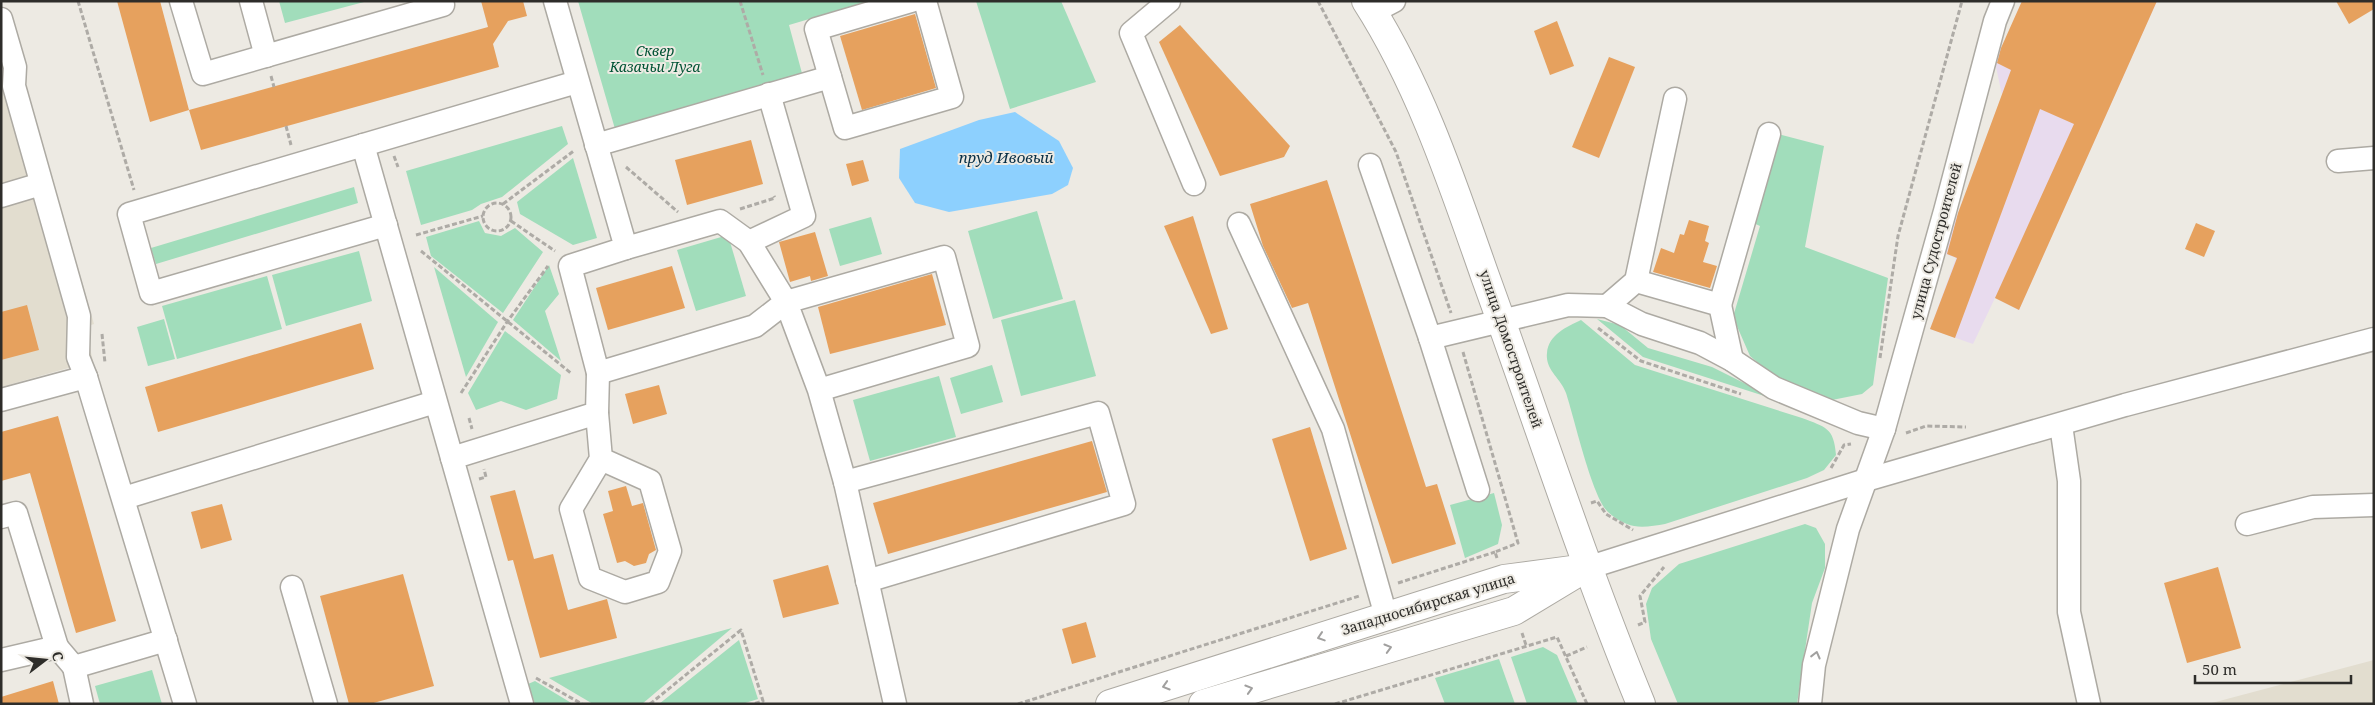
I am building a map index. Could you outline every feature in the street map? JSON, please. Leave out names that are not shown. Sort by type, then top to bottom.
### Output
[{"type":"main road","name":"улица Домостроителей","points":[[1377,5],[1419,101],[1452,184],[1587,568],[1641,704]]},
{"type":"main road","name":"Западносибирская улица","points":[[1110,704],[1504,578],[1587,568]]},
{"type":"main road","name":"Западносибирская улица","points":[[1203,704],[1514,611],[1587,568]]},
{"type":"street","points":[[182,1],[203,74],[442,5],[442,1]]},
{"type":"street","points":[[251,1],[266,56]]},
{"type":"street","points":[[555,1],[578,82],[585,147],[626,248]]},
{"type":"street","points":[[912,1],[816,29],[845,128],[952,97],[925,1]]},
{"type":"street","points":[[1169,1],[1131,33],[1194,184]]},
{"type":"street","name":"улица Судостроителей","points":[[1810,704],[1814,665],[1848,529],[1884,429],[2002,1]]},
{"type":"street","points":[[1,19],[8,71],[14,86],[79,316],[78,357],[124,498],[185,704]]},
{"type":"street","points":[[585,147],[830,77]]},
{"type":"street","points":[[386,225],[151,293],[128,214],[578,82]]},
{"type":"street","points":[[750,242],[804,216],[769,94]]},
{"type":"street","points":[[1607,306],[1636,280],[1675,99]]},
{"type":"street","points":[[1732,360],[1720,305],[1769,134]]},
{"type":"street","points":[[363,145],[522,704]]},
{"type":"street","points":[[2338,161],[2374,158]]},
{"type":"street","points":[[1370,165],[1430,338],[1478,490]]},
{"type":"street","points":[[1,196],[41,184]]},
{"type":"street","points":[[601,459],[650,481],[670,551],[658,582],[625,592],[590,578],[571,509],[601,459],[597,413],[598,373],[570,266],[720,221],[750,242],[786,302],[819,390],[845,482],[895,704]]},
{"type":"street","points":[[1239,224],[1333,428],[1386,616]]},
{"type":"street","points":[[598,373],[755,326],[786,302],[944,257],[968,346],[819,390]]},
{"type":"street","points":[[1636,280],[1720,305]]},
{"type":"street","points":[[1430,338],[1568,305],[1607,306],[1642,324],[1700,343],[1732,360],[1774,388],[1858,423],[1884,429]]},
{"type":"street","points":[[1587,568],[1866,480],[2061,425],[2124,405],[2374,339]]},
{"type":"street","points":[[1,400],[86,377]]},
{"type":"street","points":[[124,498],[435,402]]},
{"type":"street","points":[[452,458],[597,413]]},
{"type":"street","points":[[845,482],[1098,413],[1124,504],[867,580]]},
{"type":"street","points":[[2061,425],[2069,481],[2069,612],[2090,704]]},
{"type":"street","points":[[2247,524],[2313,507],[2374,505]]},
{"type":"street","points":[[1,517],[16,513],[57,647],[74,667],[82,704]]},
{"type":"street","points":[[292,587],[326,704]]},
{"type":"street","points":[[74,667],[166,640]]},
{"type":"street","points":[[1,660],[57,647]]},
{"type":"path","points":[[78,1],[135,192]]},
{"type":"path","points":[[740,1],[769,94]]},
{"type":"path","points":[[1879,361],[1898,236],[1962,1]]},
{"type":"path","points":[[618,138],[613,155],[684,217]]},
{"type":"path","points":[[416,235],[483,216],[490,205],[503,204],[585,147]]},
{"type":"path","points":[[737,209],[775,198],[772,189]]},
{"type":"path","points":[[483,216],[488,228],[497,232],[506,229],[511,221],[510,211],[503,204]]},
{"type":"path","points":[[511,221],[557,253]]},
{"type":"path","points":[[421,251],[572,374]]},
{"type":"path","points":[[461,393],[507,322],[552,261]]},
{"type":"path","points":[[1568,305],[1641,361],[1751,397]]},
{"type":"path","points":[[1840,438],[1844,445],[1858,423]]},
{"type":"path","points":[[1588,504],[1597,501],[1606,514],[1631,530],[1640,530]]},
{"type":"path","points":[[1018,704],[1496,552],[1518,543],[1514,528]]},
{"type":"path","points":[[1496,552],[1498,560]]},
{"type":"path","points":[[1638,625],[1645,622],[1640,596],[1668,562]]},
{"type":"path","points":[[650,704],[741,630],[763,701],[753,704]]},
{"type":"path","points":[[1335,704],[1526,644],[1557,637],[1586,704]]},
{"type":"path","points":[[1566,656],[1587,647]]},
{"type":"path","points":[[529,674],[582,704]]},
{"type":"shaded area","points":[[2022,1],[2157,1],[2019,310],[1995,298],[1973,344],[1930,329],[1956,258],[1943,253],[2002,95],[1995,62]]},
{"type":"shaded area","points":[[25,83],[94,324],[85,327],[93,361],[1,387],[1,90]]},
{"type":"shaded area","points":[[2374,660],[2374,704],[2208,704]]},
{"type":"green space","points":[[279,1],[364,1],[364,2],[285,23]]},
{"type":"green space","name":"Сквер Казачьи Луга","points":[[578,1],[870,1],[789,25],[803,77],[615,129]]},
{"type":"green space","points":[[976,1],[1061,1],[1096,82],[1010,109]]},
{"type":"green space","points":[[562,126],[568,144],[502,197],[481,204],[472,210],[421,225],[406,171]]},
{"type":"green space","points":[[1778,134],[1824,146],[1805,247],[1888,278],[1873,385],[1862,394],[1832,400],[1776,378],[1750,356],[1733,317],[1760,226],[1751,222]]},
{"type":"green space","points":[[573,158],[597,238],[573,245],[520,214],[517,202]]},
{"type":"green space","points":[[354,187],[358,203],[156,264],[151,248]]},
{"type":"green space","points":[[1037,211],[1063,299],[993,319],[968,231]]},
{"type":"green space","points":[[871,217],[882,254],[840,266],[829,229]]},
{"type":"green space","points":[[479,221],[485,233],[501,236],[515,228],[543,252],[503,313],[431,256],[426,237]]},
{"type":"green space","points":[[728,235],[746,296],[696,311],[677,250]]},
{"type":"green space","points":[[359,251],[372,301],[286,326],[272,275]]},
{"type":"green space","points":[[549,265],[559,294],[545,311],[561,361],[513,320]]},
{"type":"green space","points":[[434,267],[498,322],[466,377]]},
{"type":"green space","points":[[267,276],[282,329],[177,359],[162,306]]},
{"type":"green space","points":[[1075,300],[1096,376],[1021,396],[1001,320]]},
{"type":"green space","points":[[164,319],[175,359],[148,366],[137,327]]},
{"type":"green space","points":[[1597,319],[1620,325],[1648,348],[1712,367],[1780,401],[1643,357]]},
{"type":"green space","points":[[1581,320],[1635,365],[1822,426],[1827,429],[1833,439],[1836,455],[1824,470],[1807,478],[1665,524],[1641,527],[1631,526],[1622,522],[1608,512],[1602,504],[1584,456],[1566,393],[1548,364],[1547,353],[1551,341],[1565,328]]},
{"type":"green space","points":[[505,331],[561,375],[557,399],[526,410],[501,401],[476,410],[468,393]]},
{"type":"green space","points":[[992,365],[1003,402],[961,414],[950,378]]},
{"type":"green space","points":[[939,376],[956,437],[870,461],[853,400]]},
{"type":"green space","points":[[1494,493],[1502,525],[1498,544],[1465,558],[1450,505]]},
{"type":"green space","points":[[1805,524],[1816,528],[1825,544],[1825,568],[1812,603],[1797,704],[1678,704],[1651,639],[1646,604],[1652,588],[1679,564]]},
{"type":"green space","points":[[732,628],[642,704],[593,704],[549,678]]},
{"type":"green space","points":[[739,640],[758,699],[742,704],[659,704]]},
{"type":"green space","points":[[1543,647],[1557,655],[1578,704],[1527,704],[1511,657]]},
{"type":"green space","points":[[1499,659],[1515,704],[1445,704],[1435,678]]},
{"type":"green space","points":[[152,670],[162,704],[100,704],[95,686]]},
{"type":"green space","points":[[535,681],[573,704],[535,704],[528,684]]},
{"type":"water","name":"пруд Ивовый","points":[[1015,112],[1059,141],[1073,168],[1068,185],[1052,194],[949,212],[915,203],[899,178],[900,149],[979,120]]},
{"type":"building","points":[[117,1],[160,1],[189,110],[150,122]]},
{"type":"building","points":[[481,1],[523,1],[527,16],[508,21],[493,44],[499,67],[201,150],[189,110],[488,27]]},
{"type":"building","points":[[2022,1],[2157,1],[2019,310],[1995,298],[2074,124],[2040,109],[1955,338],[1930,329],[1957,258],[1947,254],[1958,213],[2011,70],[1997,63],[2001,48]]},
{"type":"building","points":[[2336,1],[2374,1],[2374,9],[2349,24]]},
{"type":"building","points":[[915,14],[936,88],[862,110],[840,36]]},
{"type":"building","points":[[1557,21],[1574,66],[1550,75],[1534,31]]},
{"type":"building","points":[[1180,25],[1290,146],[1284,157],[1220,176],[1159,42]]},
{"type":"building","points":[[1609,57],[1635,67],[1599,158],[1572,147]]},
{"type":"building","points":[[751,140],[763,184],[687,205],[675,160]]},
{"type":"building","points":[[863,160],[869,181],[852,186],[846,164]]},
{"type":"building","points":[[1327,180],[1426,487],[1437,484],[1456,544],[1392,564],[1308,303],[1292,308],[1263,246],[1250,204]]},
{"type":"building","points":[[1193,216],[1228,329],[1211,334],[1164,226]]},
{"type":"building","points":[[1689,220],[1709,226],[1705,241],[1709,243],[1703,262],[1717,266],[1710,288],[1653,272],[1661,248],[1674,253],[1680,234],[1684,235]]},
{"type":"building","points":[[2196,223],[2215,231],[2204,257],[2185,249]]},
{"type":"building","points":[[815,232],[828,276],[811,281],[810,276],[790,282],[779,242]]},
{"type":"building","points":[[672,266],[685,308],[608,330],[596,288]]},
{"type":"building","points":[[932,274],[946,325],[830,354],[818,307]]},
{"type":"building","points":[[27,305],[39,350],[1,360],[1,312]]},
{"type":"building","points":[[361,323],[374,369],[158,432],[145,387]]},
{"type":"building","points":[[659,385],[667,414],[633,424],[625,394]]},
{"type":"building","points":[[58,416],[116,621],[76,633],[30,473],[1,481],[1,432]]},
{"type":"building","points":[[1310,427],[1347,549],[1310,561],[1272,439]]},
{"type":"building","points":[[1092,441],[1107,492],[888,554],[873,503]]},
{"type":"building","points":[[626,486],[632,506],[643,503],[656,550],[649,554],[646,563],[634,566],[625,561],[617,563],[603,514],[613,511],[608,491]]},
{"type":"building","points":[[515,490],[534,559],[553,554],[568,610],[607,599],[617,638],[540,658],[513,560],[508,561],[490,496]]},
{"type":"building","points":[[222,504],[232,540],[201,549],[191,512]]},
{"type":"building","points":[[828,565],[839,604],[783,618],[773,580]]},
{"type":"building","points":[[2218,567],[2241,648],[2187,663],[2164,583]]},
{"type":"building","points":[[403,574],[434,686],[370,704],[349,704],[320,596]]},
{"type":"building","points":[[1086,622],[1096,657],[1072,664],[1062,629]]},
{"type":"building","points":[[53,681],[59,704],[1,704],[1,697]]}]
